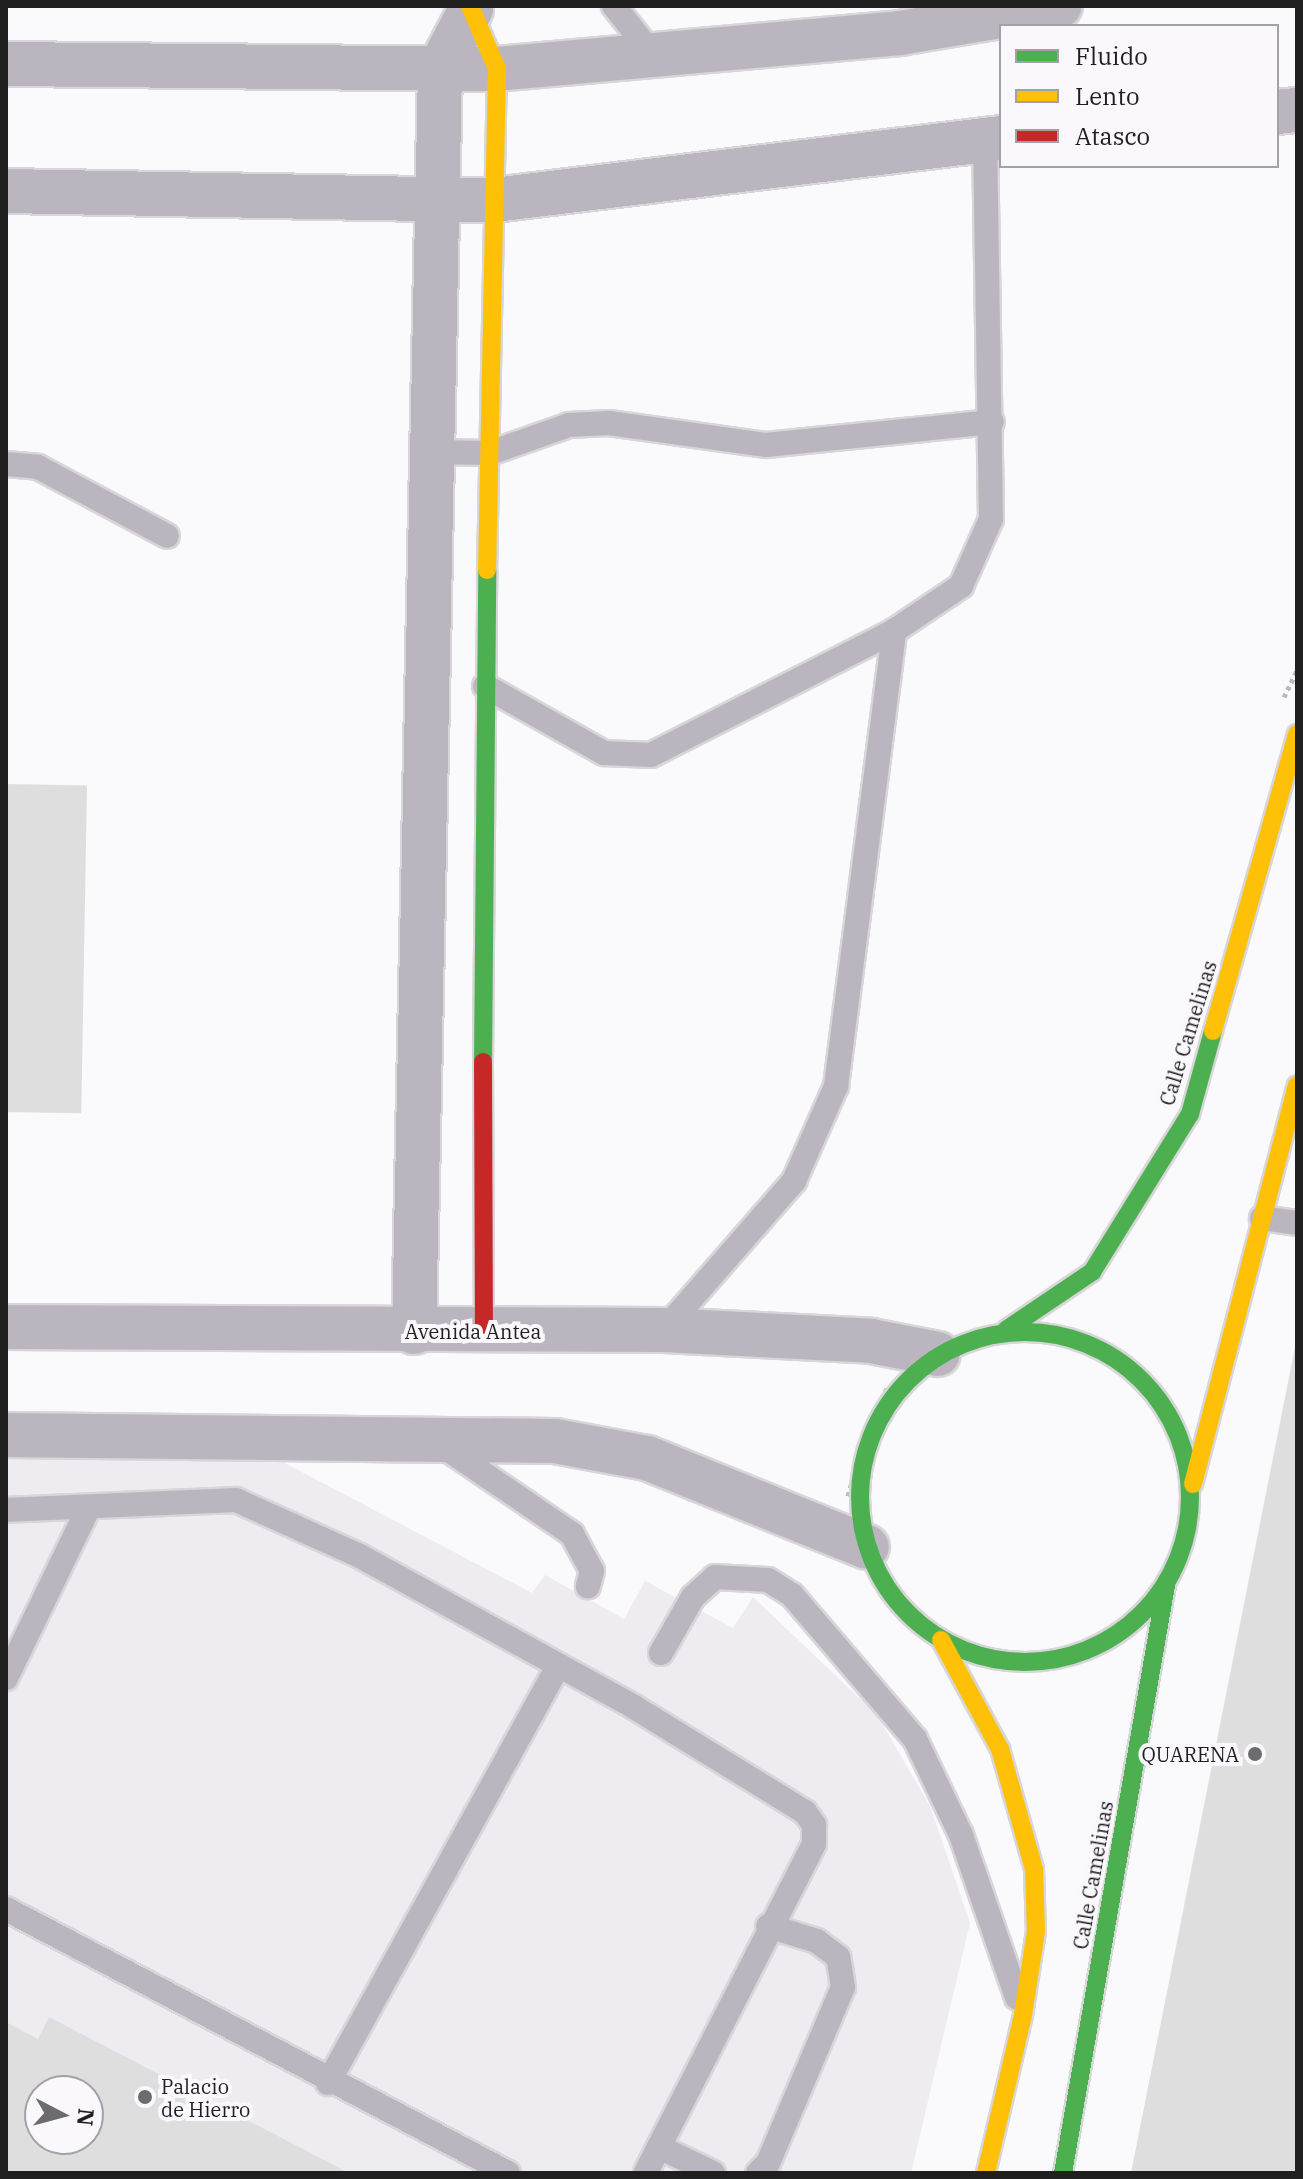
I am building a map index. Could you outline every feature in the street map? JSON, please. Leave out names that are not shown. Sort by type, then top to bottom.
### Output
[{"type":"main road","points":[[471,8],[497,69],[482,830],[484,1332]]},
{"type":"main road","name":"Calle Camelinas","points":[[1006,1330],[1092,1272],[1190,1114],[1297,734]]},
{"type":"main road","points":[[1192,1490],[1297,1085]]},
{"type":"main road","points":[[1166,1585],[1122,1631],[1089,1651],[1040,1663],[988,1659],[941,1640],[895,1600],[867,1547],[859,1503],[863,1459],[904,1382],[938,1354],[1006,1330],[1074,1336],[1134,1369],[1176,1424],[1192,1490]]},
{"type":"main road","name":"Calle Camelinas","points":[[1063,2173],[1166,1585],[1192,1490]]},
{"type":"main road","points":[[941,1640],[1021,1805],[1036,1931],[1023,2015],[986,2173]]},
{"type":"street","points":[[6,64],[497,69],[900,33],[1060,6]]},
{"type":"street","points":[[414,1332],[440,68],[471,8]]},
{"type":"street","points":[[6,191],[494,200],[993,139]]},
{"type":"street","points":[[422,828],[482,830]]},
{"type":"street","name":"Avenida Antea","points":[[6,1327],[414,1332],[664,1330],[871,1341],[938,1354]]},
{"type":"street","points":[[6,1435],[555,1441],[647,1458],[867,1547]]},
{"type":"lane","points":[[614,6],[653,55]]},
{"type":"lane","points":[[485,686],[604,753],[651,755],[894,631],[961,586],[991,519],[993,139]]},
{"type":"lane","points":[[431,452],[490,453],[569,425],[609,423],[766,445],[992,422]]},
{"type":"lane","points":[[6,464],[38,467],[167,536]]},
{"type":"lane","points":[[664,1330],[794,1181],[836,1086],[894,631]]},
{"type":"lane","points":[[1262,1218],[1297,1223]]},
{"type":"lane","points":[[434,1440],[572,1534],[592,1571],[588,1586]]},
{"type":"lane","points":[[6,1510],[88,1509],[236,1500],[358,1555],[805,1812],[814,1825],[814,1844],[768,1926],[646,2173]]},
{"type":"lane","points":[[6,1678],[88,1509]]},
{"type":"lane","points":[[661,1653],[693,1597],[715,1577],[753,1576],[792,1595],[915,1739],[961,1835],[1023,2015]]},
{"type":"lane","points":[[328,2083],[557,1668]]},
{"type":"lane","points":[[6,1909],[328,2083],[508,2173]]},
{"type":"lane","points":[[758,2173],[768,2163],[843,1987],[838,1957],[817,1941],[768,1926]]},
{"type":"lane","points":[[659,2147],[713,2173]]},
{"type":"path","points":[[867,1547],[847,1499],[886,1387],[904,1382]]},
{"type":"shaded area","points":[[6,1455],[277,1459],[532,1593],[545,1575],[624,1619],[645,1581],[733,1628],[753,1597],[877,1715],[930,1806],[970,1923],[911,2173],[6,2173]]},
{"type":"building","points":[[6,784],[87,785],[81,1113],[6,1112]]},
{"type":"building","name":"QUARENA","points":[[1296,1342],[1297,2173],[1131,2173]]},
{"type":"building","name":"Palacio de Hierro","points":[[49,2017],[349,2173],[6,2173],[6,2022],[38,2039]]},
{"type":"traffic: fast","points":[[483,1062],[487,570]]},
{"type":"traffic: fast","points":[[1006,1330],[1092,1272],[1190,1114],[1213,1031]]},
{"type":"traffic: fast","points":[[1025,1332],[1057,1335],[1088,1345],[1117,1360],[1142,1380],[1162,1405],[1177,1434],[1187,1465],[1190,1497],[1187,1529],[1177,1560],[1162,1589],[1142,1614],[1117,1634],[1088,1649],[1057,1659],[1025,1662],[993,1659],[962,1649],[933,1634],[908,1614],[888,1589],[873,1560],[863,1529],[860,1497],[863,1465],[873,1434],[888,1405],[908,1380],[933,1360],[962,1345],[993,1335],[1025,1332]]},
{"type":"traffic: fast","points":[[1063,2173],[1166,1585]]},
{"type":"traffic: slow","points":[[470,6],[497,69],[487,570]]},
{"type":"traffic: slow","points":[[1213,1031],[1297,734]]},
{"type":"traffic: slow","points":[[1193,1484],[1297,1085]]},
{"type":"traffic: slow","points":[[941,1640],[1000,1749],[1034,1869],[1036,1931],[1023,2015],[986,2173]]},
{"type":"traffic: jam","points":[[483,1062],[484,1332]]},
{"type":"place","name":"QUARENA","points":[[1255,1754]]},
{"type":"place","name":"Palacio de Hierro","points":[[145,2097]]}]
